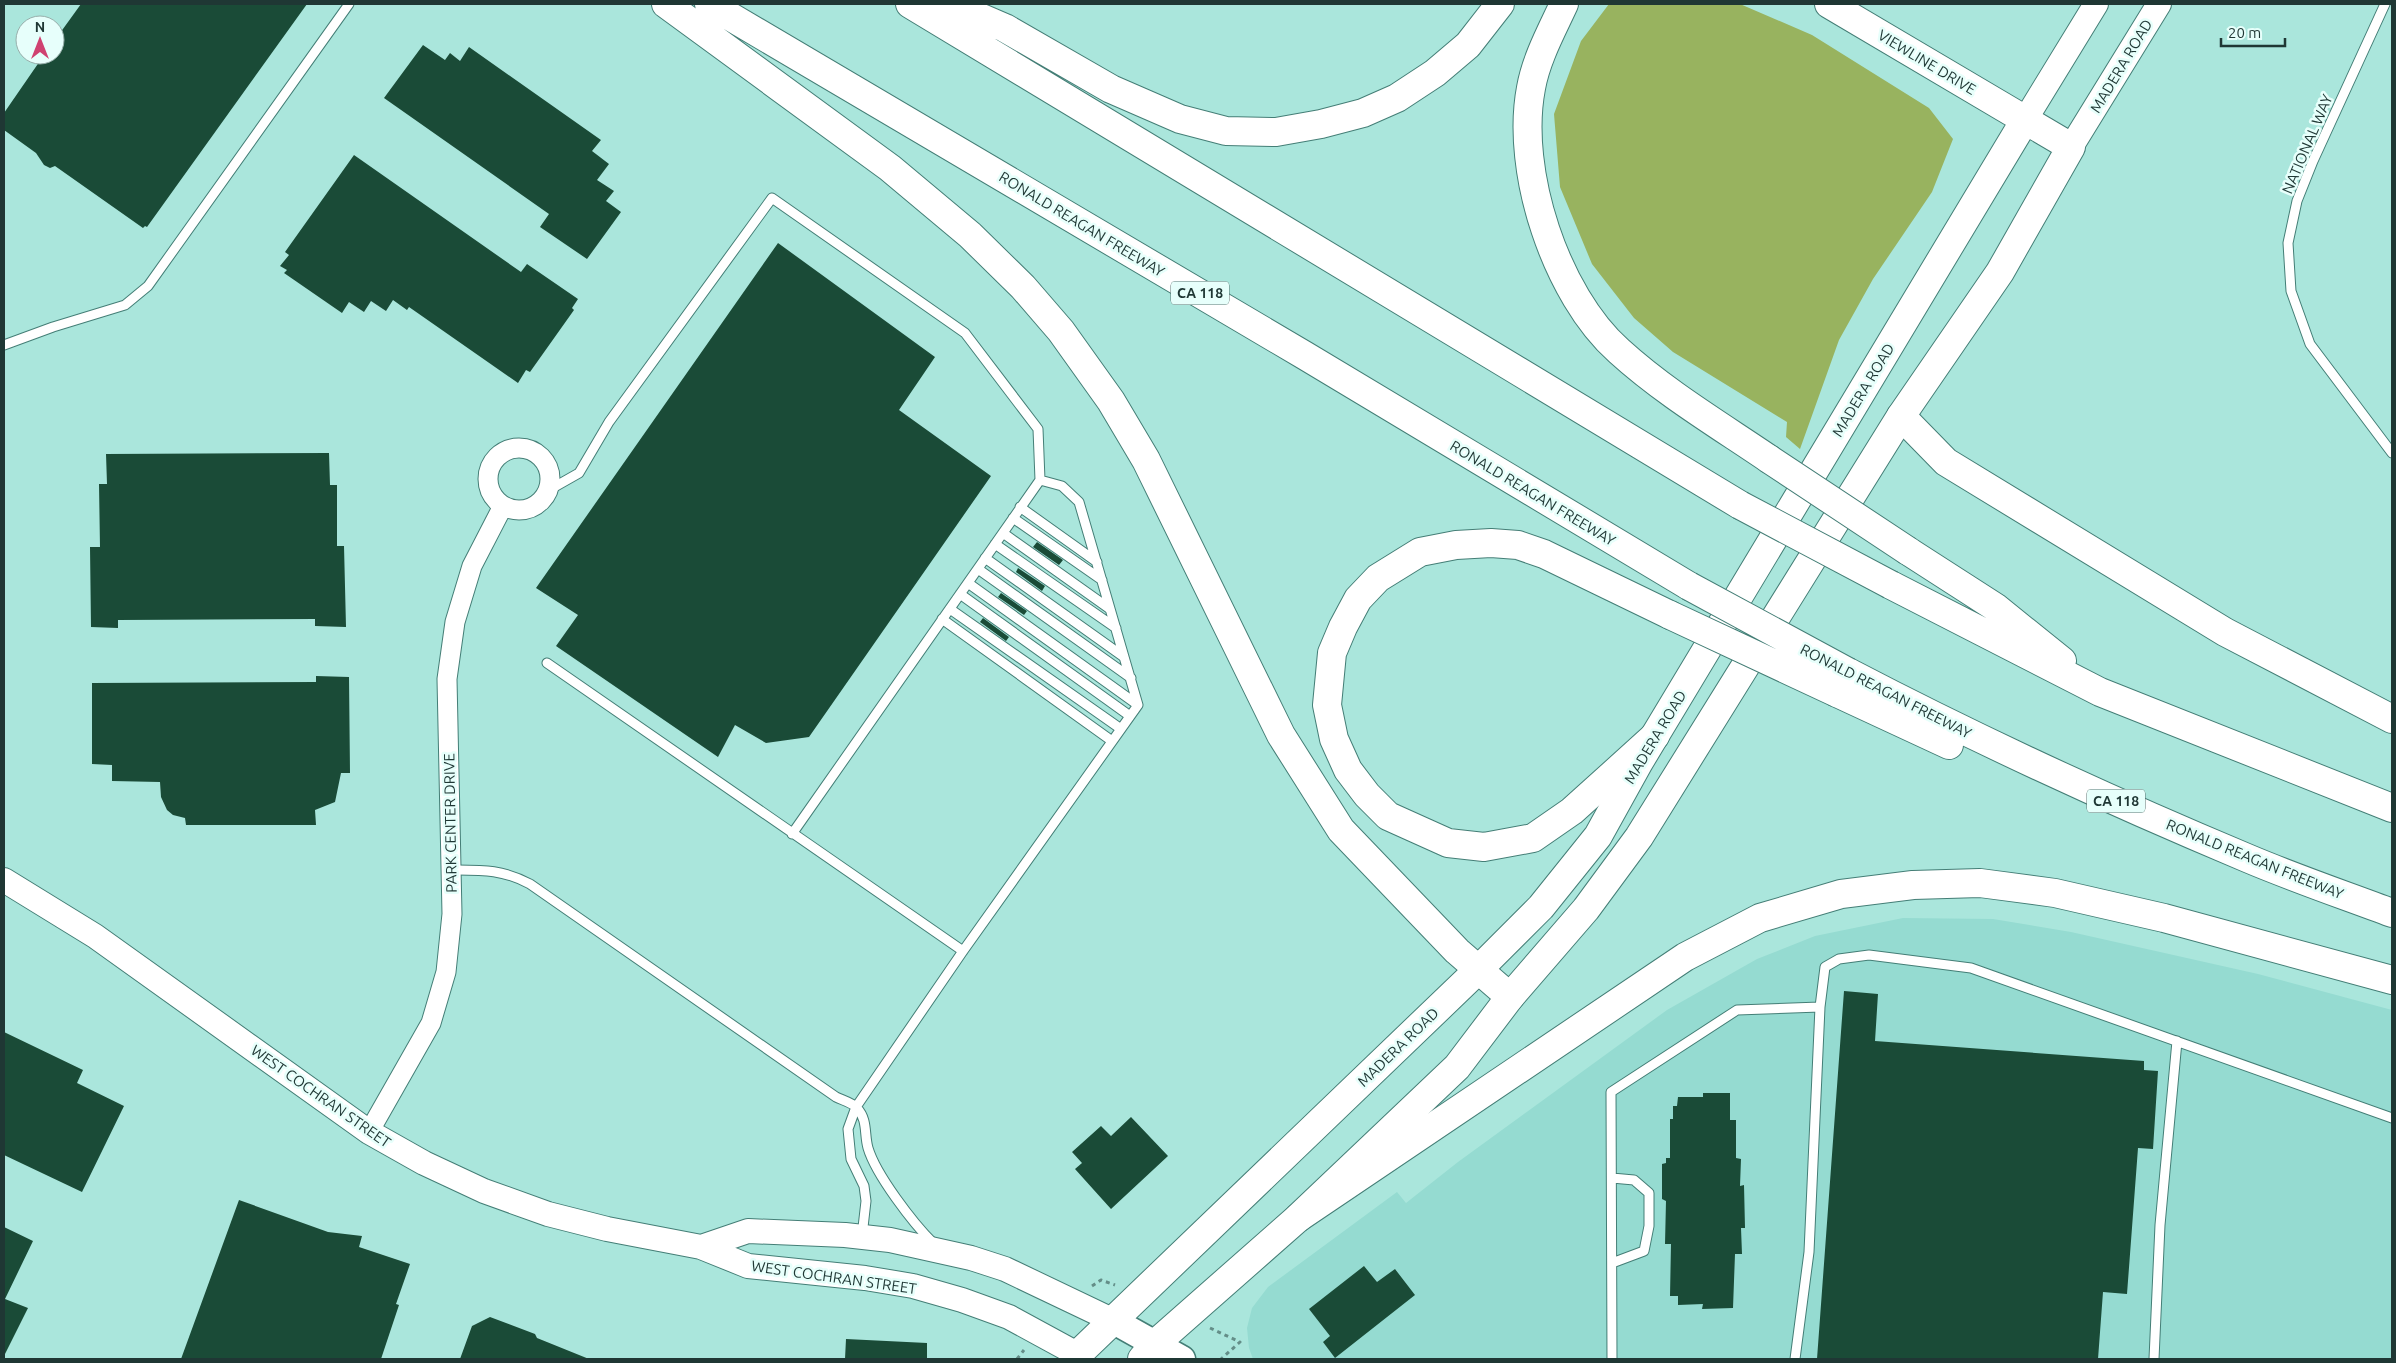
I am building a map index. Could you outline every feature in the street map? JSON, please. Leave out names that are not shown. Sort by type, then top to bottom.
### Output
[{"type":"main road","points":[[666,4],[890,168],[970,235],[1022,287],[1061,331],[1111,402],[1146,460],[1281,735],[1341,830],[1457,951],[1510,997]]},
{"type":"main road","name":"RONALD REAGAN FREEWAY","points":[[709,4],[1304,355],[1688,586],[1842,682],[1961,750],[2096,792],[2248,859],[2392,913]]},
{"type":"main road","points":[[910,4],[1740,505],[2100,692],[2392,808]]},
{"type":"main road","points":[[949,4],[1005,28],[1111,89],[1180,119],[1226,131],[1276,132],[1321,124],[1354,115],[1397,98],[1435,73],[1468,44],[1500,4]]},
{"type":"main road","points":[[1564,4],[1547,40],[1531,87],[1527,129],[1538,205],[1548,236],[1561,268],[1578,301],[1594,325],[1618,351],[1649,376],[1769,459],[1995,607],[2100,692]]},
{"type":"main road","name":"VIEWLINE DRIVE","points":[[1829,4],[2071,147]]},
{"type":"main road","name":"MADERA ROAD","points":[[1079,1358],[1114,1321],[1478,970],[1541,906],[1598,836],[1655,736],[2025,120]]},
{"type":"main road","name":"MADERA ROAD","points":[[1149,1352],[1298,1218],[1457,1067],[1510,997],[1586,909],[1639,837],[1902,416],[2000,272],[2071,147]]},
{"type":"main road","points":[[1902,416],[1946,462],[2226,632],[2392,719]]},
{"type":"main road","points":[[1655,736],[1572,812],[1533,838],[1484,846],[1448,843],[1388,816],[1367,795],[1348,770],[1334,739],[1327,706],[1332,653],[1358,599],[1378,578],[1420,552],[1456,545],[1491,543],[1518,545],[1544,554],[1670,615],[1842,682]]},
{"type":"main road","points":[[1298,1218],[1685,957],[1760,918],[1841,894],[1913,885],[1980,883],[2055,892],[2164,918],[2392,980]]},
{"type":"main road","points":[[1114,1321],[1149,1352],[1182,1359]]},
{"type":"street","name":"MADERA ROAD","points":[[2025,120],[2096,4]]},
{"type":"street","name":"MADERA ROAD","points":[[2071,147],[2159,4]]},
{"type":"street","points":[[526,448],[536,452],[544,459],[549,468],[551,479],[549,490],[535,506],[525,510],[514,510],[503,506],[496,500],[488,482],[492,463],[507,450],[526,448]]},
{"type":"street","name":"PARK CENTER DRIVE","points":[[369,1132],[431,1023],[446,972],[452,914],[447,679],[455,622],[472,566],[503,506]]},
{"type":"street","name":"WEST COCHRAN STREET","points":[[4,880],[95,936],[369,1132],[432,1167],[484,1191],[548,1214],[606,1230],[701,1247],[748,1266],[865,1278],[913,1286],[962,1300],[1009,1317],[1079,1358]]},
{"type":"street","points":[[701,1247],[748,1230],[862,1236],[941,1250],[1005,1270],[1114,1321]]},
{"type":"lane","points":[[4,345],[53,327],[125,305],[148,286],[349,4]]},
{"type":"lane","name":"NATIONAL WAY","points":[[2385,4],[2313,161],[2297,201],[2288,243],[2291,291],[2310,344],[2392,453]]},
{"type":"lane","points":[[549,490],[579,473],[609,422],[772,198],[965,333],[1038,429],[1040,480],[792,834]]},
{"type":"lane","points":[[1040,480],[1062,486],[1079,502],[1138,706]]},
{"type":"lane","points":[[1020,508],[1096,562]]},
{"type":"lane","points":[[1013,518],[1102,580]]},
{"type":"lane","points":[[1003,533],[1110,609]]},
{"type":"lane","points":[[995,544],[1116,628]]},
{"type":"lane","points":[[985,558],[1124,657]]},
{"type":"lane","points":[[978,569],[1131,678]]},
{"type":"lane","points":[[968,583],[1138,706]]},
{"type":"lane","points":[[960,594],[1130,716]]},
{"type":"lane","points":[[950,609],[1121,729]]},
{"type":"lane","points":[[942,619],[1112,741]]},
{"type":"lane","points":[[547,663],[962,951]]},
{"type":"lane","points":[[862,1236],[866,1201],[864,1186],[851,1159],[848,1129],[856,1107],[962,951],[1138,706]]},
{"type":"lane","points":[[451,870],[491,870],[508,873],[530,884],[836,1098],[856,1107],[867,1127],[868,1148],[889,1188],[922,1232],[941,1250]]},
{"type":"lane","points":[[1795,1359],[1809,1252],[1820,1007],[1825,967],[1839,958],[1869,955],[1971,968],[2392,1118]]},
{"type":"lane","points":[[1612,1359],[1611,1092],[1737,1010],[1820,1007]]},
{"type":"lane","points":[[2154,1359],[2160,1225],[2176,1041]]},
{"type":"lane","points":[[1612,1178],[1634,1180],[1649,1193],[1649,1226],[1644,1251],[1612,1263]]},
{"type":"shaded area","points":[[1903,918],[1993,919],[2071,932],[2258,974],[2392,1010],[2392,1359],[1253,1359],[1249,1348],[1247,1328],[1252,1308],[1268,1287],[1397,1192],[1406,1203],[1458,1162],[1667,1010],[1757,959],[1815,936]]},
{"type":"green space","points":[[1609,4],[1740,4],[1812,35],[1929,108],[1953,139],[1932,192],[1873,279],[1839,340],[1800,449],[1786,437],[1787,422],[1673,352],[1634,318],[1592,264],[1560,187],[1554,114],[1581,41]]},
{"type":"building","points":[[81,4],[307,4],[147,227],[143,228],[55,166],[50,168],[44,165],[36,153],[4,130],[4,113],[37,65],[65,65],[65,26]]},
{"type":"building","points":[[423,45],[445,60],[450,53],[460,61],[469,47],[601,140],[592,151],[609,164],[597,180],[614,191],[606,201],[621,212],[587,259],[540,227],[549,214],[384,98]]},
{"type":"building","points":[[354,155],[521,272],[527,264],[578,299],[572,308],[574,310],[530,372],[526,370],[518,383],[409,307],[407,310],[393,300],[386,311],[371,301],[364,312],[349,302],[342,313],[284,273],[287,270],[280,266],[289,255],[285,252]]},
{"type":"building","points":[[778,243],[935,357],[899,410],[991,476],[809,737],[766,743],[735,725],[718,757],[556,646],[578,615],[536,588]]},
{"type":"building","points":[[329,453],[330,485],[337,485],[337,546],[344,546],[346,627],[315,626],[315,619],[118,620],[118,628],[91,627],[90,547],[100,547],[99,484],[107,484],[106,454]]},
{"type":"building","points":[[1037,542],[1063,560],[1059,565],[1033,547]]},
{"type":"building","points":[[1018,568],[1045,586],[1042,591],[1016,572]]},
{"type":"building","points":[[1001,593],[1027,611],[1024,615],[998,597]]},
{"type":"building","points":[[983,618],[1009,637],[1006,641],[980,622]]},
{"type":"building","points":[[316,676],[349,677],[350,773],[341,773],[335,802],[315,810],[316,825],[186,825],[185,818],[173,815],[167,810],[161,797],[160,782],[112,781],[112,765],[92,764],[92,683],[316,682]]},
{"type":"building","points":[[1844,991],[1878,994],[1875,1041],[2144,1061],[2144,1070],[2158,1071],[2153,1149],[2138,1148],[2127,1294],[2103,1292],[2098,1359],[1817,1359]]},
{"type":"building","points":[[4,1032],[83,1070],[77,1083],[124,1106],[82,1192],[4,1155]]},
{"type":"building","points":[[1703,1093],[1730,1093],[1730,1120],[1736,1120],[1736,1158],[1741,1159],[1740,1186],[1744,1185],[1745,1228],[1741,1228],[1742,1254],[1735,1254],[1733,1308],[1702,1309],[1703,1304],[1678,1305],[1678,1296],[1670,1296],[1671,1244],[1665,1244],[1666,1201],[1662,1199],[1662,1164],[1666,1163],[1666,1158],[1670,1158],[1670,1119],[1673,1119],[1673,1106],[1677,1106],[1678,1097],[1703,1097]]},
{"type":"building","points":[[1131,1117],[1168,1156],[1111,1209],[1075,1169],[1082,1163],[1072,1152],[1101,1126],[1111,1136]]},
{"type":"building","points":[[239,1200],[328,1232],[362,1236],[359,1247],[410,1264],[396,1304],[399,1305],[381,1359],[181,1359]]},
{"type":"building","points":[[4,1227],[33,1241],[5,1299],[28,1308],[4,1356]]},
{"type":"building","points":[[1364,1266],[1377,1282],[1395,1269],[1415,1295],[1335,1358],[1323,1342],[1330,1336],[1309,1309]]},
{"type":"building","points":[[490,1317],[535,1334],[537,1338],[589,1359],[460,1359],[472,1326]]},
{"type":"building","points":[[846,1339],[927,1343],[927,1359],[845,1359]]}]
